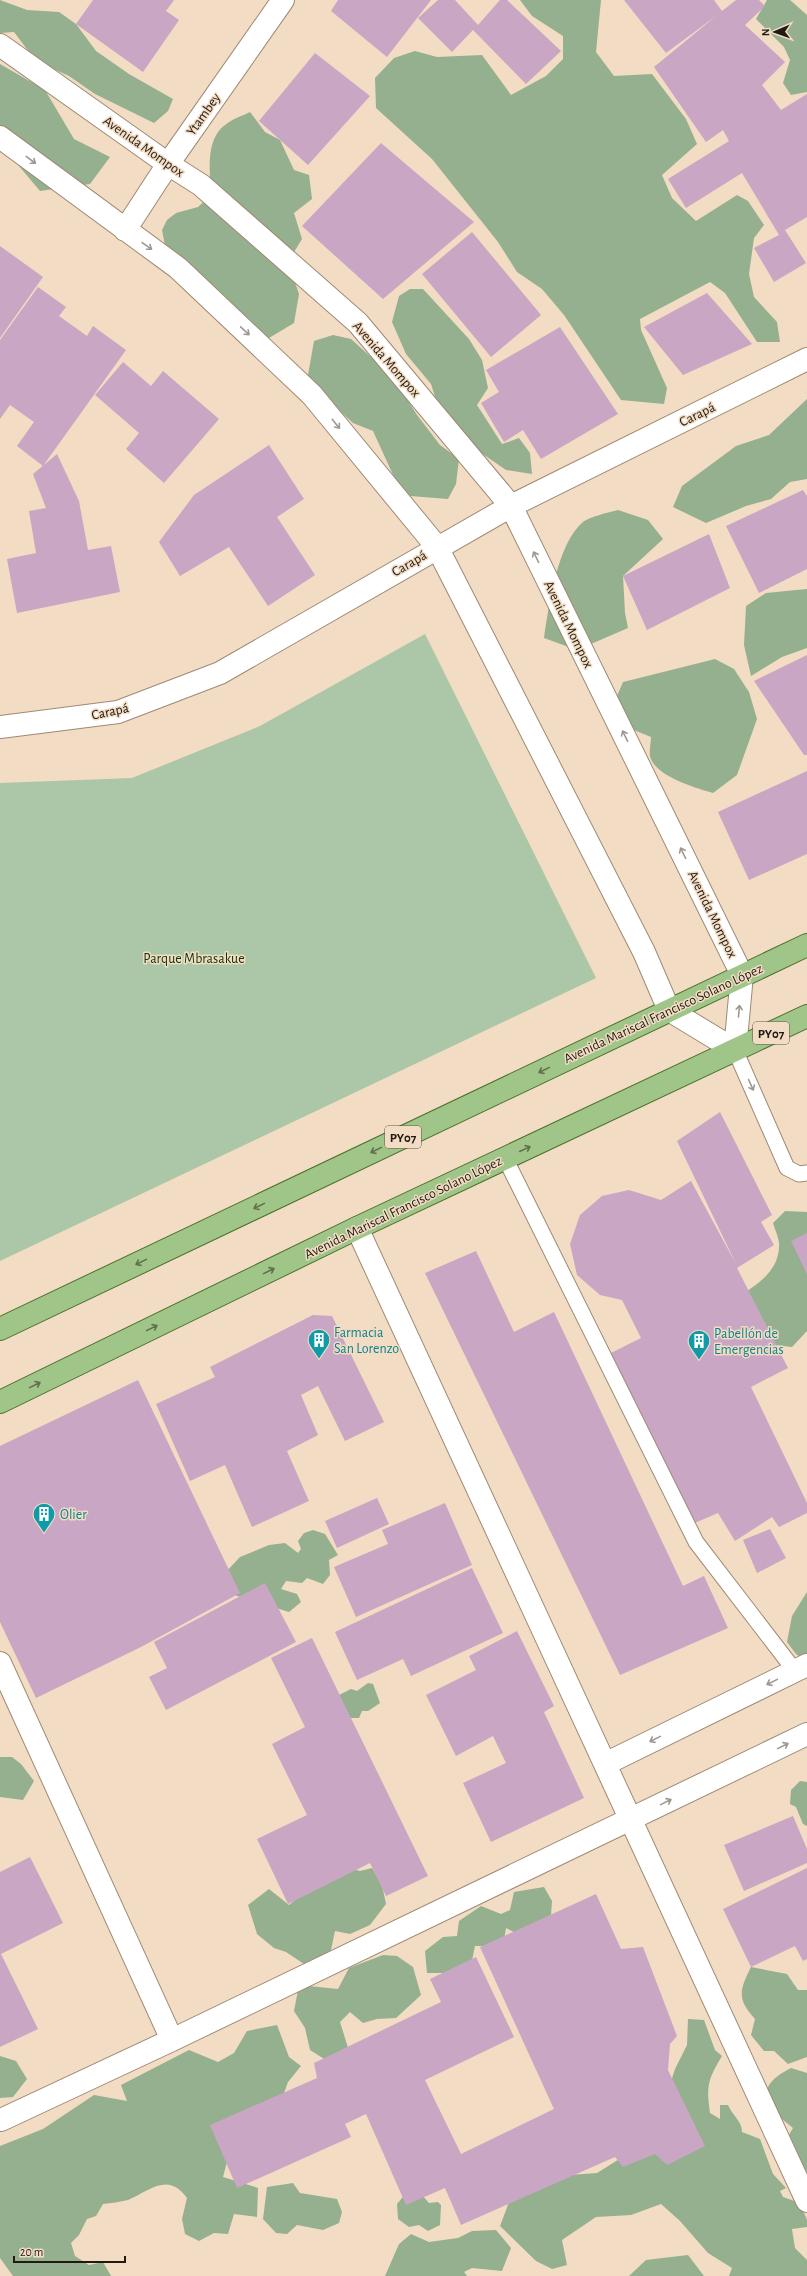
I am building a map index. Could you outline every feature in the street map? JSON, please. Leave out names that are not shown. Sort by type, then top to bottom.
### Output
[{"type":"main road","name":"Avenida Mariscal Francisco Solano López","points":[[0,1329],[742,975],[807,946]]},
{"type":"main road","name":"Avenida Mariscal Francisco Solano López","points":[[0,1402],[357,1228],[807,1016]]},
{"type":"street","name":"Ytambey","points":[[125,230],[168,164],[283,0]]},
{"type":"street","name":"Avenida Mompox","points":[[0,45],[168,164],[201,185],[358,323],[511,506],[742,975],[735,1050]]},
{"type":"street","points":[[0,137],[178,268],[312,395],[437,547],[644,952],[669,1010],[735,1050]]},
{"type":"street","name":"Carapá","points":[[0,727],[118,712],[220,673],[437,547],[511,506],[807,359]]},
{"type":"street","points":[[357,1228],[807,2201]]},
{"type":"street","points":[[0,1664],[172,2040]]},
{"type":"street","points":[[604,1764],[801,1668]]},
{"type":"street","points":[[1,2120],[172,2040],[807,1734]]},
{"type":"lane","points":[[735,1050],[787,1168],[799,1174],[807,1172]]},
{"type":"lane","points":[[505,1158],[696,1542],[801,1668]]},
{"type":"green space","points":[[0,0],[27,10],[59,12],[76,24],[96,51],[129,74],[173,99],[168,111],[154,123],[95,94],[69,76],[36,61],[14,32],[0,33]]},
{"type":"green space","points":[[520,0],[601,0],[596,52],[614,76],[652,74],[686,119],[697,144],[662,175],[672,198],[696,221],[737,195],[748,201],[764,225],[754,238],[749,274],[754,297],[777,322],[780,342],[757,342],[725,293],[710,282],[640,319],[641,330],[667,388],[664,404],[621,400],[564,315],[542,289],[517,272],[498,242],[432,159],[376,108],[375,78],[394,58],[415,51],[437,57],[482,55],[511,95],[546,76],[563,59],[563,36],[532,16]]},
{"type":"green space","points":[[767,0],[790,0],[807,15],[807,92],[791,95],[783,83],[790,60],[784,47],[756,19]]},
{"type":"green space","points":[[0,64],[45,90],[74,139],[110,157],[90,184],[40,191],[8,153],[0,146]]},
{"type":"green space","points":[[250,112],[265,132],[280,140],[294,170],[309,175],[312,199],[294,213],[302,239],[288,262],[299,294],[294,323],[254,347],[168,261],[162,230],[167,220],[176,213],[198,207],[211,195],[210,157],[214,139],[225,125]]},
{"type":"green space","points":[[410,289],[423,289],[469,339],[482,360],[488,388],[477,405],[502,444],[519,438],[530,453],[532,474],[506,470],[445,428],[431,384],[406,354],[392,322],[399,296]]},
{"type":"green space","points":[[333,335],[351,339],[393,377],[417,415],[440,445],[459,459],[456,484],[448,499],[410,496],[394,477],[373,431],[353,423],[324,397],[308,375],[314,341]]},
{"type":"green space","points":[[807,399],[807,479],[790,482],[771,499],[746,506],[706,523],[673,507],[682,486],[736,446],[769,435]]},
{"type":"green space","points":[[618,510],[648,520],[663,539],[623,576],[625,613],[628,628],[577,650],[544,638],[556,576],[567,545],[574,532],[586,520]]},
{"type":"green space","points":[[807,589],[807,648],[782,657],[751,676],[744,645],[746,606],[766,593]]},
{"type":"green space","name":"Parque Mbrasakue","points":[[425,634],[596,978],[0,1261],[0,783],[132,778],[260,726]]},
{"type":"green space","points":[[715,659],[734,669],[749,692],[757,719],[737,775],[713,793],[677,780],[659,770],[653,763],[650,756],[651,737],[607,719],[623,682]]},
{"type":"green space","points":[[785,1211],[807,1212],[807,1331],[792,1347],[767,1344],[734,1299],[763,1279],[774,1265],[778,1256],[779,1244],[773,1223]]},
{"type":"green space","points":[[313,1530],[325,1534],[338,1555],[329,1560],[330,1575],[323,1584],[307,1578],[302,1583],[286,1581],[281,1589],[297,1594],[301,1602],[289,1612],[231,1594],[224,1574],[240,1557],[269,1545],[285,1543],[298,1553],[301,1549],[298,1541],[304,1533]]},
{"type":"green space","points":[[807,1592],[807,1662],[796,1654],[787,1642],[792,1616]]},
{"type":"green space","points":[[368,1683],[373,1684],[380,1703],[368,1711],[362,1711],[359,1718],[345,1718],[339,1695],[351,1689],[357,1691]]},
{"type":"green space","points":[[0,1757],[12,1757],[21,1764],[34,1781],[23,1800],[0,1797]]},
{"type":"green space","points":[[800,1781],[807,1782],[807,1826],[803,1824],[796,1807],[790,1804],[791,1790]]},
{"type":"green space","points":[[337,1865],[360,1871],[372,1868],[382,1885],[386,1904],[370,1925],[350,1934],[335,1931],[331,1950],[307,1966],[286,1952],[274,1948],[257,1934],[248,1905],[269,1889],[289,1905]]},
{"type":"green space","points":[[544,1887],[552,1901],[550,1929],[523,1937],[506,1928],[503,1946],[475,1946],[470,1970],[459,1973],[427,1973],[425,1951],[443,1937],[457,1936],[459,1921],[481,1906],[501,1914],[510,1910],[514,1892]]},
{"type":"green space","points":[[383,1955],[397,1956],[413,1967],[421,1995],[396,2018],[377,2019],[363,2023],[350,2012],[340,2022],[349,2051],[329,2062],[310,2050],[305,2028],[294,2011],[299,1985],[338,1989],[349,1968]]},
{"type":"green space","points":[[751,1967],[787,1974],[798,1990],[807,1990],[807,2057],[788,2064],[774,2051],[764,2051],[751,2035],[755,2019],[745,2006],[742,1989]]},
{"type":"green space","points":[[688,2019],[704,2020],[715,2050],[722,2056],[709,2083],[708,2096],[710,2113],[720,2119],[720,2105],[728,2105],[739,2121],[742,2132],[760,2139],[773,2174],[786,2188],[780,2191],[783,2197],[800,2203],[807,2220],[807,2227],[792,2229],[795,2248],[807,2260],[807,2276],[729,2276],[732,2268],[708,2253],[680,2221],[661,2204],[631,2215],[596,2217],[562,2240],[567,2265],[552,2269],[536,2261],[500,2226],[514,2189],[557,2176],[597,2173],[637,2148],[665,2100],[675,2069],[687,2045]]},
{"type":"green space","points":[[277,2025],[289,2057],[301,2066],[288,2082],[280,2104],[228,2158],[223,2177],[258,2188],[257,2217],[234,2214],[228,2234],[214,2233],[199,2241],[185,2234],[182,2219],[187,2198],[180,2190],[173,2186],[159,2186],[128,2200],[103,2204],[96,2216],[87,2219],[79,2235],[71,2243],[75,2256],[89,2265],[103,2262],[111,2276],[13,2276],[0,2258],[0,2146],[43,2129],[94,2095],[127,2101],[121,2085],[189,2050],[218,2062],[234,2053],[247,2031]]},
{"type":"green space","points":[[0,2056],[16,2061],[27,2079],[13,2097],[0,2098]]},
{"type":"green space","points":[[791,2068],[807,2073],[807,2212],[786,2140],[793,2128],[766,2106],[766,2092],[771,2082]]},
{"type":"green space","points":[[293,2183],[300,2193],[337,2199],[342,2212],[339,2223],[323,2230],[297,2225],[287,2234],[276,2233],[263,2219],[267,2187]]},
{"type":"green space","points":[[407,2192],[420,2193],[429,2203],[438,2202],[441,2205],[440,2225],[428,2231],[419,2225],[409,2227],[398,2219],[397,2204]]},
{"type":"green space","points":[[496,2230],[511,2248],[502,2271],[472,2268],[464,2272],[467,2276],[385,2276],[399,2244],[411,2234],[429,2242],[458,2238],[472,2231]]},
{"type":"green space","points":[[688,2255],[704,2276],[629,2276],[646,2260]]},
{"type":"building","points":[[93,0],[174,0],[166,11],[179,20],[143,72],[76,24]]},
{"type":"building","points":[[338,0],[431,0],[387,57],[331,11]]},
{"type":"building","points":[[438,0],[455,0],[478,25],[500,0],[507,0],[561,51],[526,84],[473,30],[452,52],[418,18]]},
{"type":"building","points":[[624,0],[714,0],[722,11],[736,0],[759,0],[765,6],[745,25],[785,62],[762,85],[781,110],[807,94],[807,217],[785,230],[806,263],[774,282],[754,248],[779,235],[742,173],[686,208],[668,179],[729,141],[723,130],[706,142],[654,67],[716,16],[666,53]]},
{"type":"building","points":[[315,53],[370,96],[308,165],[259,121]]},
{"type":"building","points":[[381,143],[474,222],[383,299],[302,226]]},
{"type":"building","points":[[472,232],[541,315],[491,357],[422,274]]},
{"type":"building","points":[[0,246],[43,277],[0,338]]},
{"type":"building","points":[[38,287],[66,307],[59,316],[87,336],[93,326],[126,350],[43,466],[17,446],[34,422],[10,405],[0,419],[0,340]]},
{"type":"building","points":[[707,293],[752,344],[683,375],[644,327]]},
{"type":"building","points":[[560,327],[618,414],[541,459],[523,430],[504,442],[481,403],[499,392],[486,370]]},
{"type":"building","points":[[123,362],[151,386],[163,371],[219,419],[164,483],[126,449],[139,433],[95,395]]},
{"type":"building","points":[[269,445],[304,499],[277,517],[315,575],[268,606],[229,547],[180,576],[159,542],[194,495]]},
{"type":"building","points":[[57,454],[79,501],[88,550],[111,546],[120,592],[17,613],[7,559],[36,553],[29,511],[46,508],[33,474]]},
{"type":"building","points":[[803,490],[807,496],[807,569],[759,593],[726,526]]},
{"type":"building","points":[[709,534],[730,588],[647,630],[623,576]]},
{"type":"building","points":[[807,655],[807,755],[804,755],[754,681]]},
{"type":"building","points":[[807,771],[807,854],[749,880],[718,812]]},
{"type":"building","name":"Pabellón de Emergencias","points":[[720,1112],[772,1215],[761,1222],[774,1245],[737,1268],[788,1368],[751,1387],[807,1503],[807,1513],[779,1527],[772,1517],[735,1541],[718,1513],[690,1525],[609,1354],[641,1338],[622,1300],[600,1295],[577,1275],[570,1244],[580,1215],[602,1196],[629,1190],[661,1200],[691,1181],[736,1264],[677,1141]]},
{"type":"building","points":[[807,1233],[807,1274],[791,1241]]},
{"type":"building","points":[[476,1251],[514,1332],[554,1312],[683,1586],[704,1576],[728,1628],[620,1675],[425,1273]]},
{"type":"building","points":[[313,1315],[332,1316],[384,1422],[345,1441],[318,1386],[301,1395],[318,1435],[287,1451],[309,1501],[252,1527],[225,1465],[190,1481],[156,1404],[215,1377],[210,1367]]},
{"type":"building","points":[[138,1380],[240,1593],[141,1647],[36,1698],[0,1622],[0,1446]]},
{"type":"building","points":[[377,1498],[389,1524],[337,1548],[325,1521]]},
{"type":"building","points":[[445,1503],[472,1565],[356,1617],[334,1567],[388,1544],[382,1530]]},
{"type":"building","points":[[770,1529],[786,1558],[757,1573],[743,1540]]},
{"type":"building","points":[[472,1568],[503,1633],[411,1676],[403,1659],[357,1680],[335,1632]]},
{"type":"building","points":[[265,1583],[296,1642],[166,1710],[149,1677],[167,1668],[154,1642]]},
{"type":"building","points":[[517,1631],[554,1706],[544,1712],[584,1798],[491,1842],[463,1783],[506,1763],[493,1736],[456,1756],[426,1695],[476,1670],[469,1656]]},
{"type":"building","points":[[312,1638],[428,1876],[386,1896],[370,1863],[288,1904],[257,1839],[307,1815],[272,1744],[305,1727],[271,1658]]},
{"type":"building","points":[[793,1816],[807,1849],[807,1863],[744,1891],[724,1845]]},
{"type":"building","points":[[30,1857],[63,1923],[1,1954],[38,2029],[0,2047],[0,1872]]},
{"type":"building","points":[[807,1868],[807,1959],[803,1961],[795,1946],[751,1967],[723,1909]]},
{"type":"building","points":[[596,1894],[621,1949],[643,1947],[677,2036],[670,2044],[668,2070],[705,2146],[667,2165],[655,2154],[623,2167],[615,2157],[461,2225],[445,2188],[406,2205],[366,2114],[345,2124],[351,2137],[237,2188],[210,2125],[317,2078],[314,2063],[441,2002],[430,1979],[476,1957],[514,2037],[425,2080],[461,2154],[554,2109],[480,1947]]},
{"type":"place","name":"Farmacia San Lorenzo","points":[[319,1360]]},
{"type":"place","name":"Pabellón de Emergencias","points":[[699,1360]]},
{"type":"place","name":"Olier","points":[[44,1534]]}]
